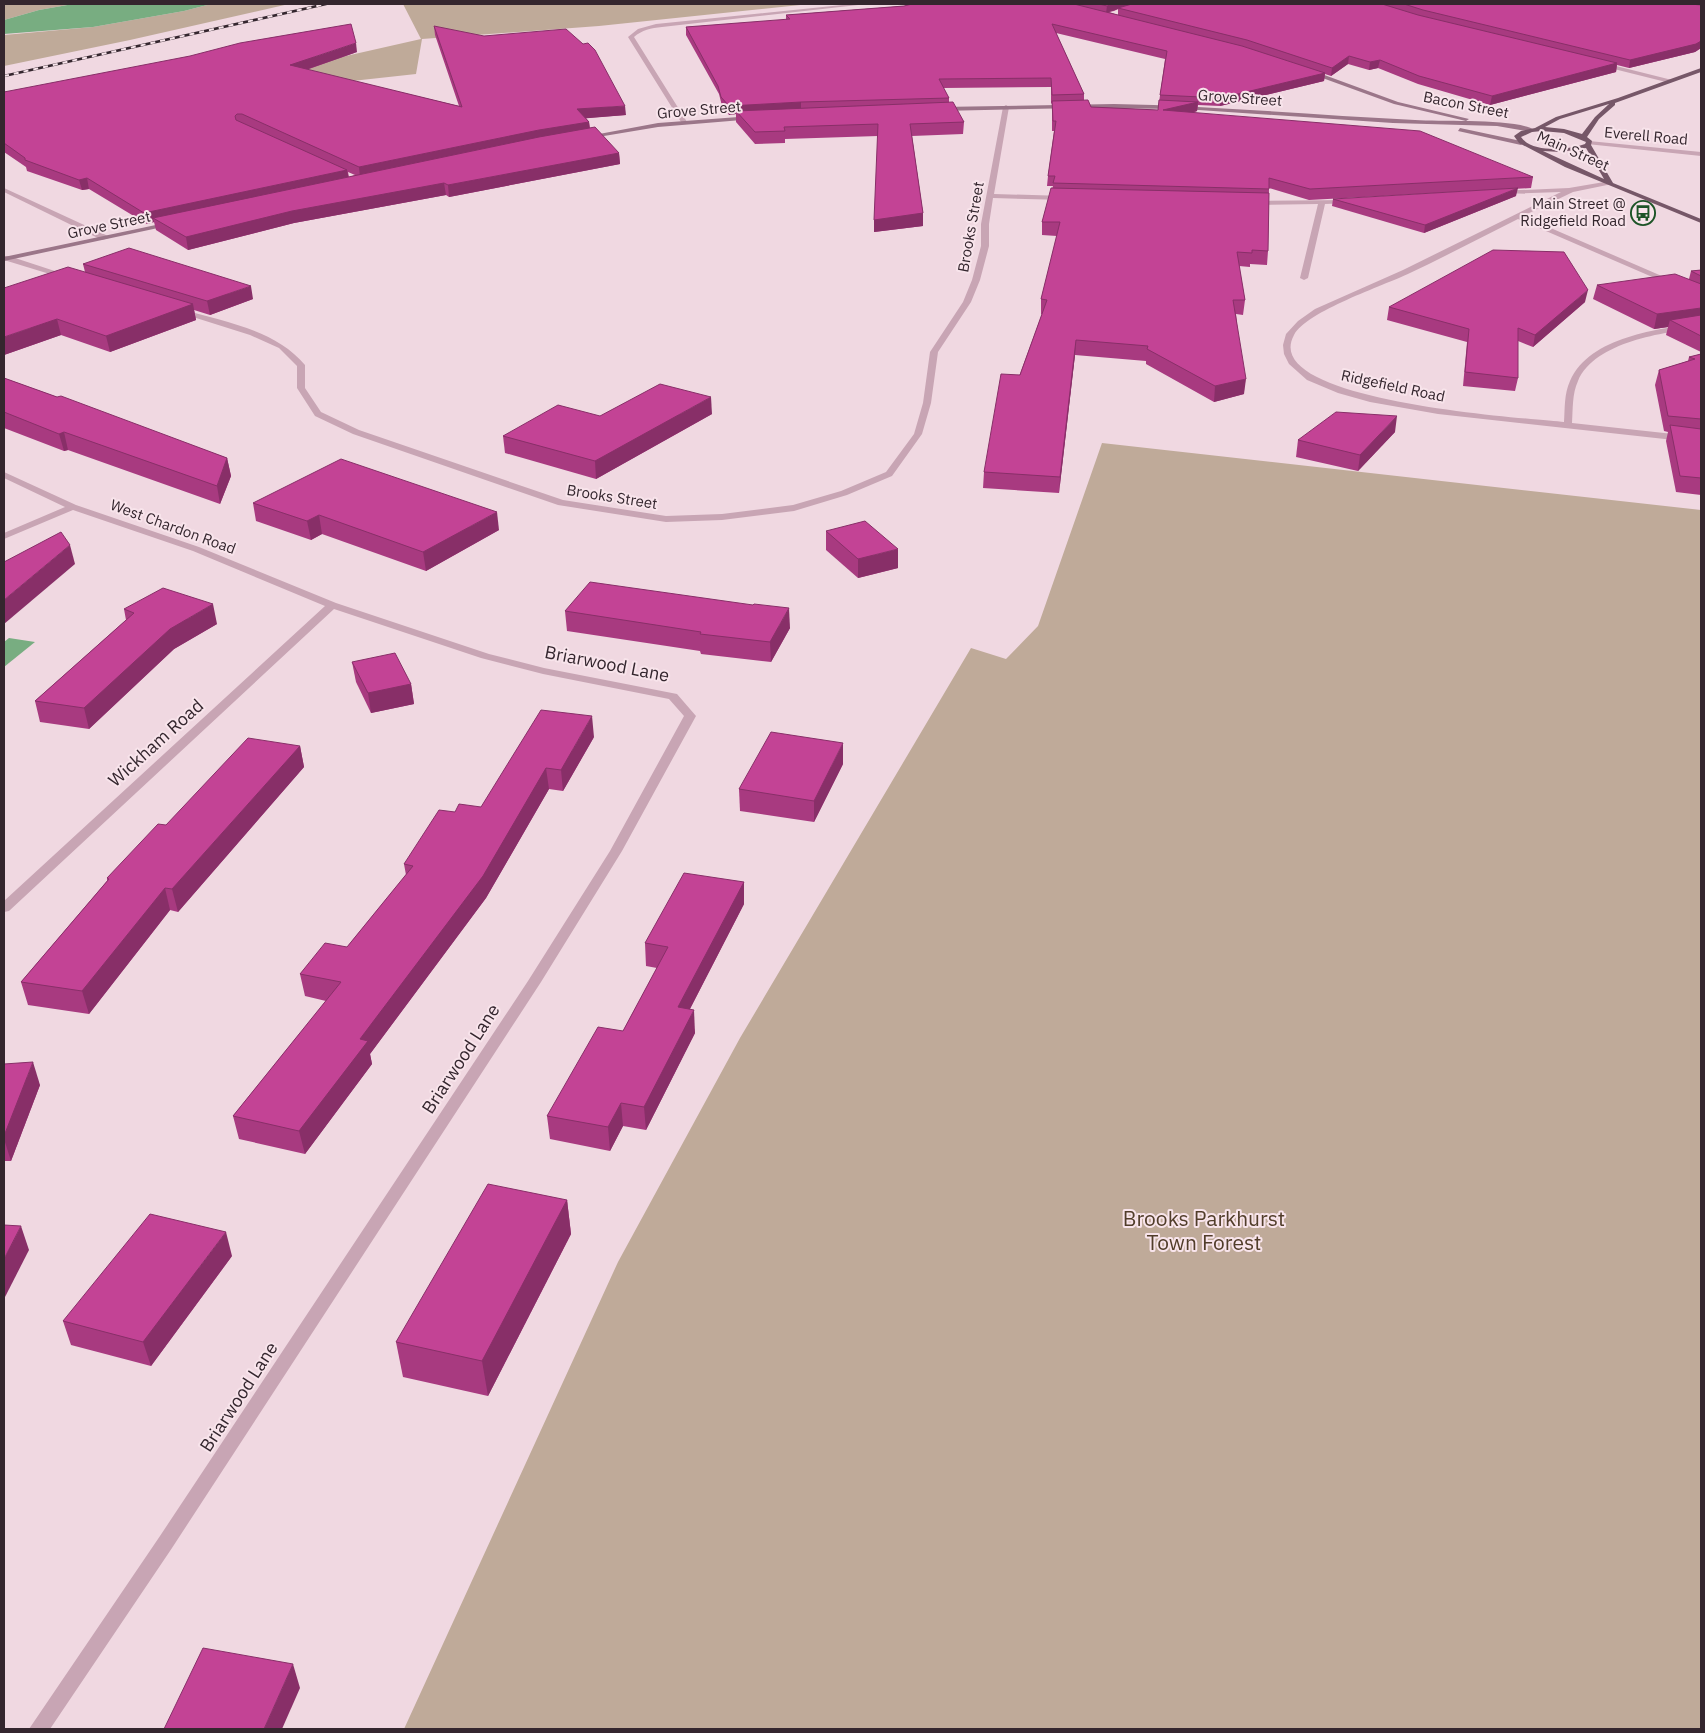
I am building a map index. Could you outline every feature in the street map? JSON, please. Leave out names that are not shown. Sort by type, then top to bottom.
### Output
[{"type":"main road","name":"Main Street","points":[[1701,70],[1620,99],[1558,118],[1517,136],[1523,143],[1557,162],[1701,221]]},
{"type":"main road","name":"Main Street","points":[[1610,183],[1589,144],[1583,137],[1596,118],[1620,99]]},
{"type":"main road","points":[[1533,130],[1561,131],[1583,137]]},
{"type":"main road","points":[[1523,143],[1557,150],[1576,149],[1589,144]]},
{"type":"street","points":[[684,122],[631,37],[635,32],[673,24],[864,4]]},
{"type":"street","points":[[1593,62],[1670,81]]},
{"type":"street","name":"Bacon Street","points":[[1297,68],[1396,103],[1431,112],[1533,130]]},
{"type":"street","name":"Bacon Street","points":[[1396,103],[1444,125],[1523,143]]},
{"type":"street","name":"Grove Street","points":[[931,109],[1118,105],[1184,107],[1444,125],[1498,124]]},
{"type":"street","name":"Brooks Street","points":[[168,307],[253,333],[282,346],[301,365],[301,388],[318,414],[356,432],[561,503],[666,519],[722,517],[794,508],[844,492],[889,474],[918,434],[928,403],[934,352],[967,302],[974,287],[985,246],[990,196],[1006,106]]},
{"type":"street","name":"Grove Street","points":[[578,138],[684,122],[757,118]]},
{"type":"street","name":"Everell Road","points":[[1589,144],[1701,154]]},
{"type":"street","name":"Ridgefield Road","points":[[1610,183],[1571,190],[1406,272],[1318,311],[1301,323],[1290,334],[1287,345],[1288,354],[1293,364],[1310,378],[1340,391],[1370,399],[1438,410],[1701,440]]},
{"type":"street","points":[[4,190],[105,238]]},
{"type":"street","points":[[1489,192],[1571,190]]},
{"type":"street","points":[[990,196],[1069,198]]},
{"type":"street","points":[[1246,203],[1354,202]]},
{"type":"street","points":[[1304,278],[1322,203]]},
{"type":"street","points":[[1519,217],[1701,296]]},
{"type":"street","name":"Grove Street","points":[[5,258],[173,224]]},
{"type":"street","points":[[5,258],[77,279]]},
{"type":"street","points":[[1568,425],[1573,383],[1579,372],[1598,353],[1642,335],[1701,325]]},
{"type":"street","name":"West Chardon Road","points":[[4,475],[72,507],[196,549],[332,605]]},
{"type":"street","points":[[4,536],[72,507]]},
{"type":"street","name":"Wickham Road","points":[[4,908],[332,605]]},
{"type":"street","name":"Briarwood Lane","points":[[39,1729],[166,1542],[534,982],[616,851],[680,739],[690,716],[673,696],[543,671],[485,656],[332,605]]},
{"type":"green space","points":[[4,4],[73,4],[39,10],[4,20]]},
{"type":"green space","points":[[211,4],[289,4],[4,66],[4,35],[93,27],[184,11]]},
{"type":"green space","points":[[403,4],[810,4],[599,26],[422,39],[416,74],[243,93],[315,63],[421,39]]},
{"type":"green space","name":"Brooks Parkhurst Town Forest","points":[[1102,443],[1701,510],[1701,1729],[404,1729],[618,1262],[740,1038],[971,648],[1006,659],[1038,626]]},
{"type":"shaded area","points":[[73,4],[211,4],[184,11],[93,27],[4,34],[4,20],[39,10]]},
{"type":"shaded area","points":[[9,638],[35,642],[4,667],[4,642]]},
{"type":"building","points":[[912,4],[1074,4],[1242,46],[1325,73],[1221,98],[1160,95],[1167,51],[1052,24],[1084,94],[1052,95],[1051,78],[939,79],[949,98],[729,106],[721,97],[718,86],[686,27],[790,19],[786,15]]},
{"type":"building","points":[[1132,4],[1382,4],[1418,15],[1617,63],[1492,96],[1419,76],[1380,60],[1370,62],[1349,56],[1332,68],[1247,40],[1118,8]]},
{"type":"building","points":[[1404,4],[1701,5],[1701,41],[1696,44],[1630,60]]},
{"type":"building","points":[[351,24],[356,43],[290,65],[462,107],[434,26],[484,36],[566,29],[583,44],[588,43],[595,50],[625,106],[577,109],[589,122],[539,130],[359,167],[242,114],[237,114],[235,116],[236,120],[347,170],[144,213],[87,178],[79,180],[25,160],[25,158],[4,143],[4,92],[190,56],[240,43]]},
{"type":"building","points":[[1088,100],[1091,107],[1158,110],[1159,100],[1198,102],[1163,110],[1420,131],[1533,177],[1310,189],[1269,178],[1269,189],[1053,183],[1055,176],[1048,176],[1056,121],[1053,121],[1052,101]]},
{"type":"building","points":[[953,102],[964,122],[910,124],[923,213],[874,220],[878,124],[784,127],[785,131],[755,132],[736,111]]},
{"type":"building","points":[[595,127],[619,153],[448,185],[444,183],[292,211],[186,237],[153,218],[539,137]]},
{"type":"building","points":[[1051,188],[1269,193],[1268,251],[1252,250],[1252,253],[1237,252],[1245,300],[1233,300],[1246,379],[1215,386],[1147,349],[1148,346],[1076,340],[1060,477],[984,472],[1001,374],[1020,375],[1047,300],[1041,299],[1060,222],[1042,222]]},
{"type":"building","points":[[1518,188],[1425,225],[1333,199]]},
{"type":"building","points":[[129,248],[251,286],[207,301],[83,264]]},
{"type":"building","points":[[1493,250],[1564,252],[1588,290],[1535,335],[1518,328],[1518,378],[1465,372],[1469,329],[1389,307]]},
{"type":"building","points":[[68,267],[193,304],[106,336],[57,319],[4,337],[4,288]]},
{"type":"building","points":[[1701,270],[1701,276],[1691,271]]},
{"type":"building","points":[[1675,274],[1701,284],[1701,308],[1657,314],[1597,285]]},
{"type":"building","points":[[1701,315],[1701,336],[1670,320]]},
{"type":"building","points":[[1701,354],[1701,419],[1668,416],[1659,370],[1695,359],[1689,357]]},
{"type":"building","points":[[4,378],[57,397],[61,396],[227,458],[217,486],[64,432],[59,434],[4,412]]},
{"type":"building","points":[[660,384],[711,397],[595,461],[503,436],[558,405],[600,416]]},
{"type":"building","points":[[1336,412],[1397,416],[1360,455],[1298,440]]},
{"type":"building","points":[[1670,425],[1701,429],[1701,478],[1680,476]]},
{"type":"building","points":[[341,459],[497,512],[423,552],[319,515],[307,521],[253,503]]},
{"type":"building","points":[[865,521],[898,549],[858,559],[826,531]]},
{"type":"building","points":[[61,532],[70,545],[4,600],[4,562]]},
{"type":"building","points":[[590,582],[753,605],[789,608],[770,642],[700,634],[701,632],[565,611]]},
{"type":"building","points":[[163,588],[213,604],[170,629],[84,708],[35,701],[134,613],[124,609]]},
{"type":"building","points":[[395,653],[411,684],[368,693],[352,662]]},
{"type":"building","points":[[541,710],[592,716],[561,770],[546,768],[483,876],[360,1039],[368,1041],[299,1131],[233,1116],[341,982],[300,974],[325,943],[347,947],[413,866],[404,864],[439,810],[455,812],[459,804],[481,807]]},
{"type":"building","points":[[771,732],[843,743],[814,801],[739,789]]},
{"type":"building","points":[[248,738],[300,746],[172,889],[165,888],[82,991],[21,982],[109,879],[107,878],[158,824],[166,825]]},
{"type":"building","points":[[684,873],[744,882],[678,1007],[694,1010],[644,1107],[621,1103],[608,1127],[547,1116],[598,1027],[623,1031],[668,947],[645,943]]},
{"type":"building","points":[[33,1062],[4,1136],[4,1064]]},
{"type":"building","points":[[488,1184],[567,1200],[482,1361],[396,1342]]},
{"type":"building","points":[[150,1214],[226,1232],[143,1342],[63,1321]]},
{"type":"building","points":[[4,1225],[21,1226],[4,1259]]},
{"type":"building","points":[[203,1648],[293,1664],[264,1729],[164,1729]]},
{"type":"railway","points":[[4,76],[326,4]]},
{"type":"place","name":"Main Street @ Ridgefield Road","points":[[1643,213]]}]
